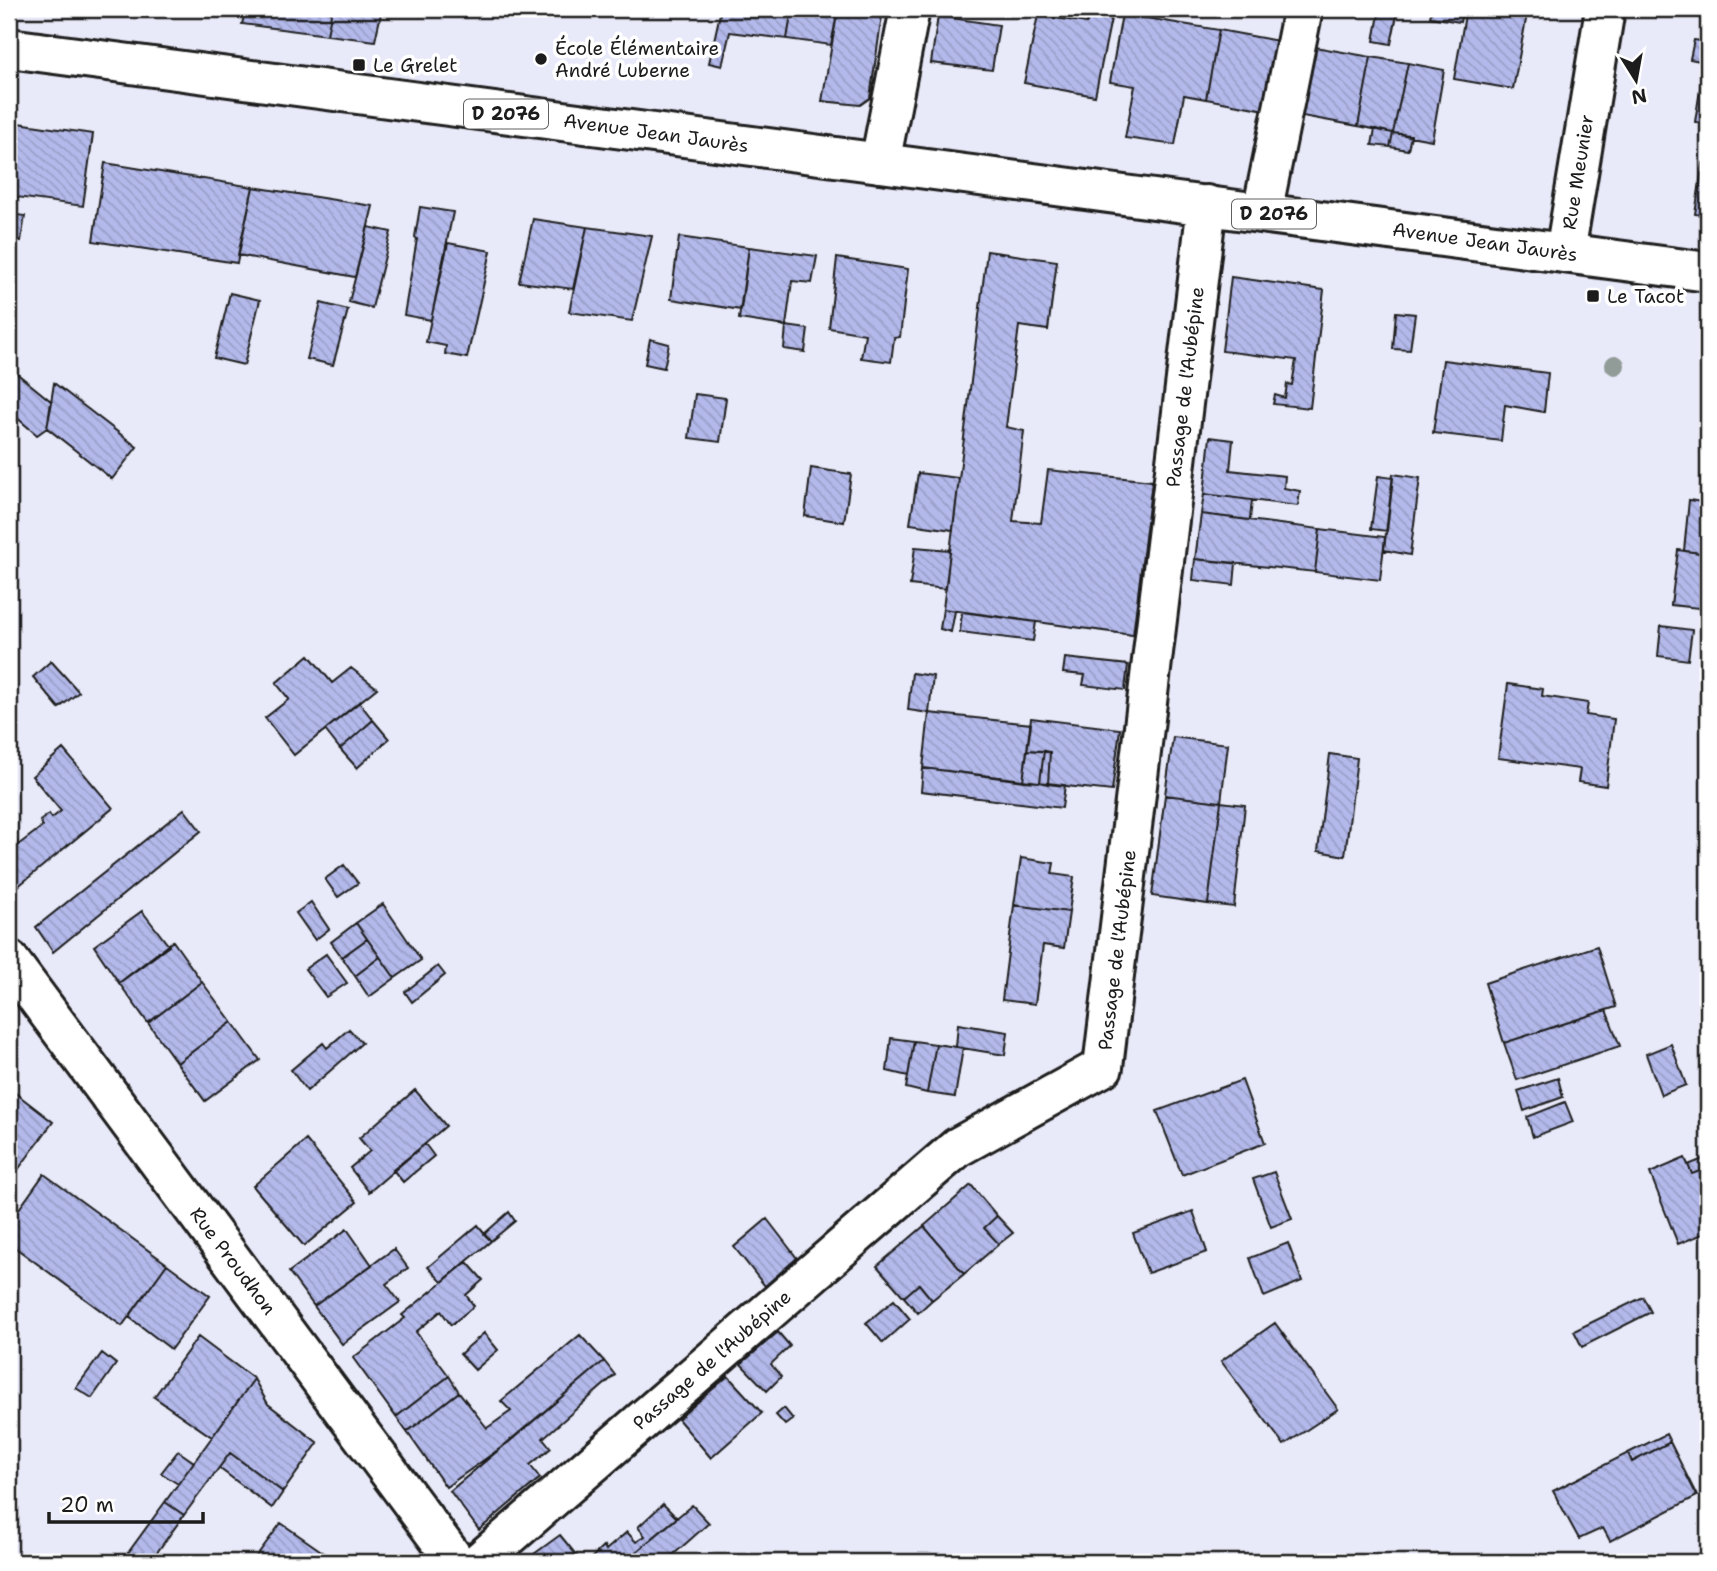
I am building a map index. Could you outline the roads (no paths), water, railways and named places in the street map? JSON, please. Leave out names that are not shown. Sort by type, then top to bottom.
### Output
[{"type":"street","points":[[880,163],[910,9]]},
{"type":"street","points":[[1262,213],[1303,9]]},
{"type":"street","name":"Rue Meunier","points":[[1565,253],[1605,9]]},
{"type":"street","name":"Avenue Jean Jaurès","points":[[9,48],[1708,272]]},
{"type":"street","name":"Passage de l'Aubépine","points":[[479,1562],[958,1147],[1103,1068],[1207,205]]},
{"type":"street","name":"Rue Proudhon","points":[[9,960],[456,1562]]},
{"type":"place","name":"École Élémentaire André Luberne","points":[[541,59]]},
{"type":"place","name":"Le Grelet","points":[[359,65]]},
{"type":"place","name":"Le Tacot","points":[[1593,296]]}]
